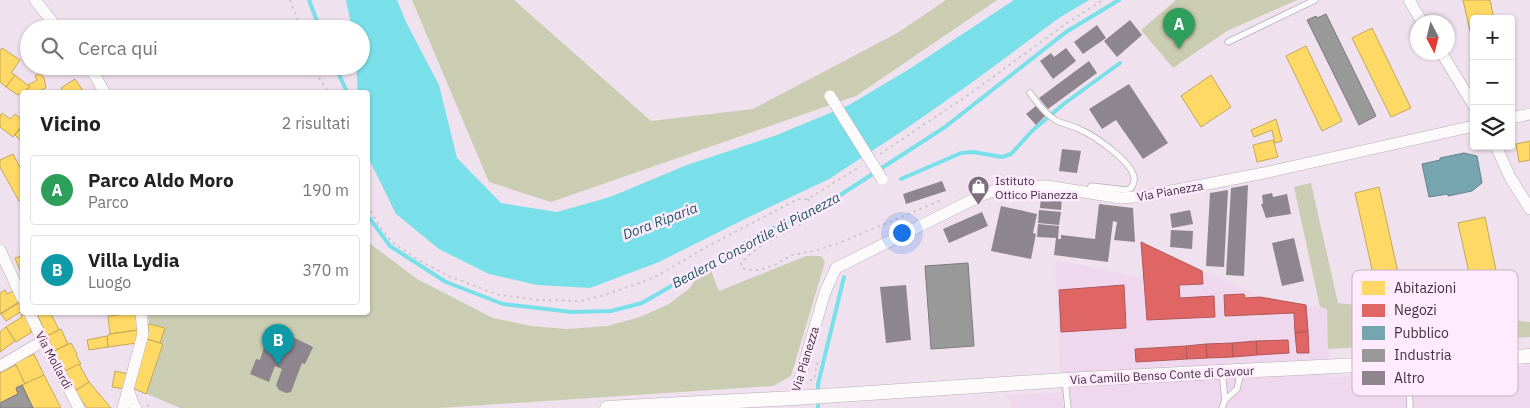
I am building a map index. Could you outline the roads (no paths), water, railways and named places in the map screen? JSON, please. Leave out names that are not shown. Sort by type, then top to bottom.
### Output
[{"type":"street","points":[[35,0],[51,20]]},
{"type":"street","points":[[1409,0],[1418,15]]},
{"type":"street","points":[[1446,60],[1473,105]]},
{"type":"street","points":[[95,75],[103,90]]},
{"type":"street","points":[[830,96],[882,179]]},
{"type":"street","points":[[1515,117],[1530,114]]},
{"type":"street","name":"Via Pianezza","points":[[794,398],[826,292],[836,268],[982,195],[999,189],[1047,186],[1121,198],[1146,196],[1264,173],[1470,127]]},
{"type":"street","points":[[1498,150],[1510,176],[1530,209]]},
{"type":"street","points":[[0,250],[20,294]]},
{"type":"street","name":"Via Mollardi","points":[[31,315],[79,408]]},
{"type":"street","points":[[123,408],[143,334],[141,315]]},
{"type":"street","points":[[0,366],[43,341]]},
{"type":"street","name":"Via Camillo Benso Conte di Cavour","points":[[608,408],[1065,380],[1352,366]]},
{"type":"street","points":[[128,389],[132,403],[136,408]]},
{"type":"lane","points":[[1228,42],[1315,0]]},
{"type":"lane","points":[[1030,93],[1054,120],[1080,129],[1106,145],[1123,160],[1132,172],[1134,180],[1131,188],[1126,190],[1091,186],[1088,193]]},
{"type":"lane","points":[[1225,400],[1237,389],[1242,371]]},
{"type":"lane","points":[[1222,372],[1225,400],[1222,408]]},
{"type":"lane","points":[[1065,380],[1068,408]]},
{"type":"water","name":"Dora Riparia","points":[[346,0],[397,0],[406,22],[439,85],[457,158],[501,203],[557,212],[610,197],[687,165],[777,135],[849,105],[911,68],[1014,0],[1089,0],[1059,18],[904,130],[829,179],[659,262],[590,288],[537,285],[489,274],[439,249],[396,214],[370,161],[370,90],[358,90],[357,75],[370,75],[370,20],[350,20]]},
{"type":"waterway","points":[[309,0],[317,20]]},
{"type":"waterway","name":"Bealera Consortile di Pianezza","points":[[370,219],[390,246],[446,282],[503,304],[571,312],[611,311],[642,303],[759,235],[828,203],[945,127],[1066,32],[1119,0]]},
{"type":"waterway","points":[[901,179],[961,153],[973,152],[1002,157],[1011,154],[1033,130],[1065,103],[1120,63]]},
{"type":"waterway","points":[[339,75],[346,90]]},
{"type":"waterway","points":[[818,391],[818,384],[844,277]]},
{"type":"place","name":"Parco Aldo Moro","points":[[1179,49]]},
{"type":"place","name":"Istituto Ottico Pianezza","points":[[979,206]]},
{"type":"place","name":"Villa Lydia","points":[[278,365]]}]
